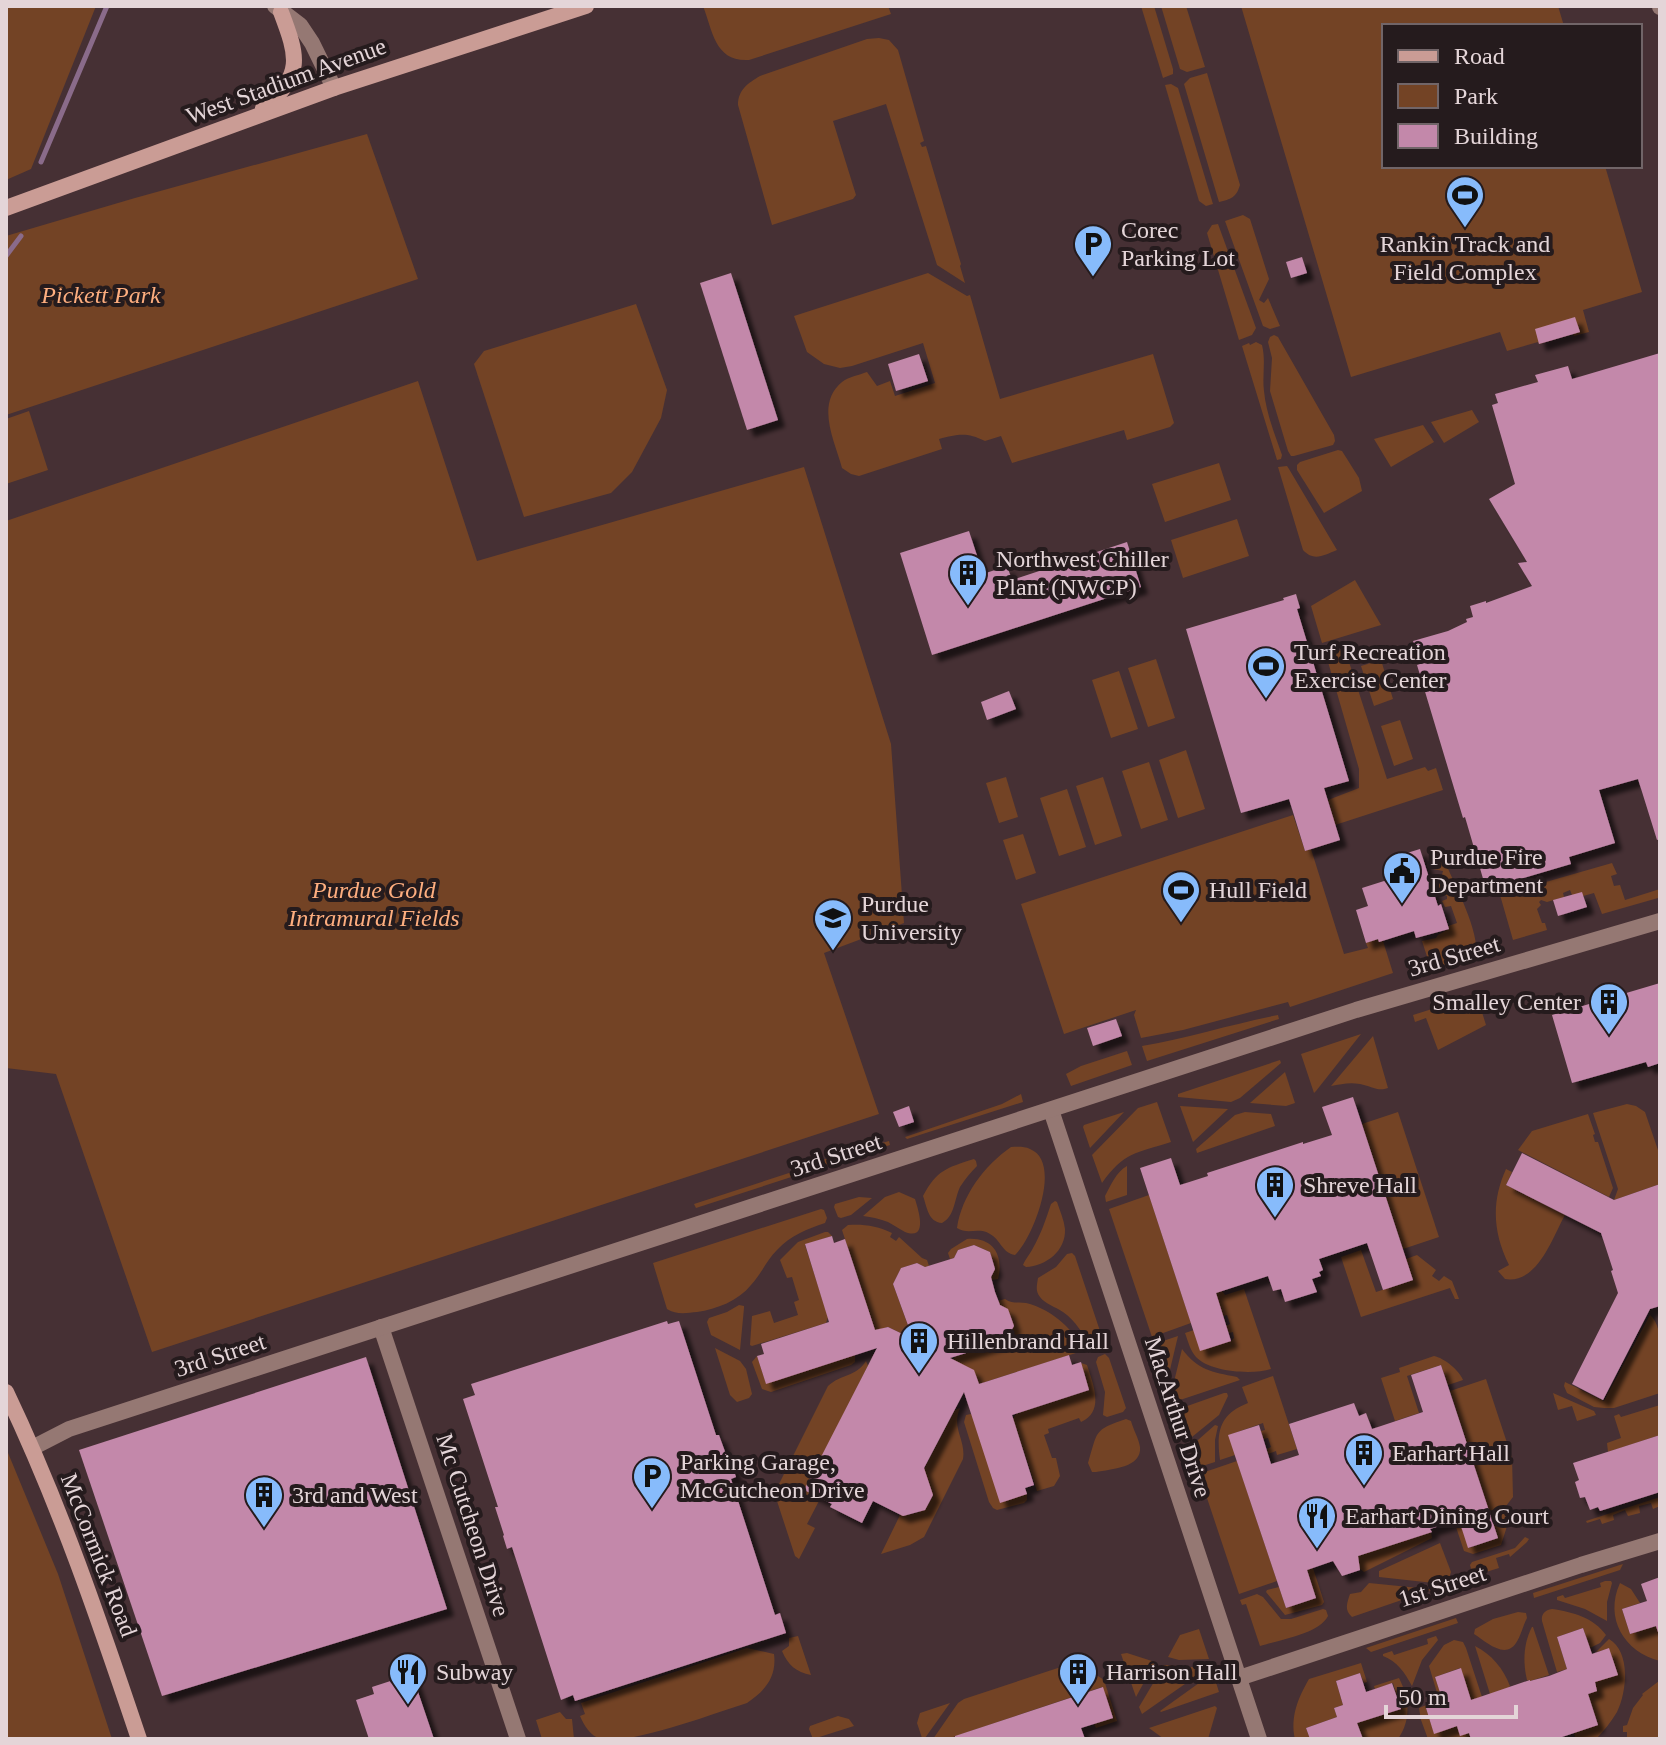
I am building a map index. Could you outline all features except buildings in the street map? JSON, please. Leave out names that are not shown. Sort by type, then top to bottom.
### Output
[{"type":"street","name":"West Stadium Avenue","points":[[6,208],[334,88],[586,6]]},
{"type":"street","points":[[278,9],[300,25],[334,88]]},
{"type":"street","points":[[252,117],[279,95],[291,77],[295,61],[294,46],[278,9]]},
{"type":"street","name":"3rd Street","points":[[32,1448],[69,1429],[1397,997],[1660,921]]},
{"type":"street","name":"MacArthur Drive","points":[[1051,1110],[1259,1739]]},
{"type":"street","name":"Mc Cutcheon Drive","points":[[381,1327],[518,1739]]},
{"type":"street","name":"McCormick Road","points":[[6,1392],[63,1522],[139,1739]]},
{"type":"street","name":"1st Street","points":[[1239,1678],[1660,1541]]},
{"type":"green space","points":[[6,6],[96,6],[31,169],[6,180]]},
{"type":"green space","points":[[703,6],[888,6],[891,14],[749,60],[729,56],[722,51]]},
{"type":"green space","points":[[1141,6],[1154,6],[1173,69],[1173,74],[1163,78]]},
{"type":"green space","points":[[1161,6],[1186,6],[1205,67],[1187,72],[1180,69]]},
{"type":"green space","name":"Rankin Track and Field Complex","points":[[1241,6],[1558,6],[1563,24],[1382,24],[1382,168],[1606,168],[1642,292],[1583,310],[1589,332],[1507,351],[1500,332],[1351,377]]},
{"type":"green space","points":[[867,39],[889,40],[898,50],[924,141],[920,143],[922,147],[926,146],[965,283],[937,265],[886,104],[833,121],[856,195],[853,199],[772,225],[738,105],[742,91],[760,76]]},
{"type":"green space","points":[[1207,73],[1240,185],[1237,193],[1219,202],[1184,84],[1190,78]]},
{"type":"green space","points":[[1165,85],[1178,88],[1213,204],[1206,206],[1199,201]]},
{"type":"green space","name":"Pickett Park","points":[[367,134],[418,279],[6,415],[6,236]]},
{"type":"green space","points":[[1243,215],[1250,219],[1269,279],[1259,300],[1264,303],[1268,298],[1280,326],[1270,329],[1263,326],[1225,221]]},
{"type":"green space","points":[[1218,224],[1256,328],[1252,335],[1239,340],[1207,233],[1212,225]]},
{"type":"green space","points":[[928,273],[970,295],[1000,399],[1153,354],[1174,423],[1170,427],[1127,440],[1124,430],[1012,463],[1001,436],[985,441],[957,435],[939,439],[942,449],[859,476],[851,474],[842,468],[829,424],[828,412],[834,391],[844,380],[867,372],[877,386],[890,381],[895,396],[935,383],[923,343],[840,368],[824,364],[807,352],[794,316]]},
{"type":"green space","points":[[636,304],[667,390],[661,418],[632,472],[611,493],[524,517],[474,364],[484,351]]},
{"type":"green space","points":[[1274,335],[1278,337],[1334,435],[1333,445],[1294,456],[1288,451],[1270,391],[1272,358],[1268,342]]},
{"type":"green space","points":[[1256,342],[1262,345],[1265,399],[1282,455],[1277,460],[1242,346]]},
{"type":"green space","name":"Purdue Gold Intramural Fields","points":[[418,381],[477,561],[804,467],[891,744],[904,923],[824,953],[879,1114],[152,1352],[56,1074],[6,1068],[6,521]]},
{"type":"green space","points":[[1472,410],[1479,422],[1444,443],[1431,422]]},
{"type":"green space","points":[[29,411],[48,470],[6,484],[6,419]]},
{"type":"green space","points":[[1423,425],[1434,442],[1391,467],[1374,439]]},
{"type":"green space","points":[[1342,451],[1359,478],[1362,491],[1324,513],[1297,470],[1297,465]]},
{"type":"green space","points":[[1219,463],[1231,500],[1165,522],[1152,484]]},
{"type":"green space","points":[[1287,466],[1337,550],[1315,557],[1303,550],[1278,467]]},
{"type":"green space","points":[[1237,519],[1249,556],[1183,578],[1171,540]]},
{"type":"green space","points":[[1355,580],[1381,625],[1322,643],[1311,606]]},
{"type":"green space","points":[[1342,650],[1348,659],[1387,779],[1425,767],[1428,771],[1436,768],[1443,790],[1335,825],[1328,800],[1359,788],[1359,769],[1326,655]]},
{"type":"green space","points":[[1156,659],[1175,718],[1148,727],[1128,668]]},
{"type":"green space","points":[[1381,660],[1393,699],[1374,706],[1361,666]]},
{"type":"green space","points":[[1119,671],[1138,729],[1111,738],[1092,680]]},
{"type":"green space","points":[[1400,720],[1413,759],[1394,766],[1381,726]]},
{"type":"green space","points":[[1186,750],[1205,809],[1178,818],[1159,760]]},
{"type":"green space","points":[[1149,762],[1168,820],[1141,829],[1122,771]]},
{"type":"green space","points":[[1006,777],[1018,817],[999,823],[986,783]]},
{"type":"green space","points":[[1103,777],[1122,836],[1095,845],[1076,786]]},
{"type":"green space","points":[[1067,789],[1086,847],[1059,856],[1040,798]]},
{"type":"green space","name":"Hull Field","points":[[1293,815],[1305,851],[1311,849],[1344,954],[1368,948],[1366,943],[1378,939],[1379,942],[1383,941],[1393,973],[1290,1007],[1288,1002],[1141,1038],[1134,1015],[1136,1010],[1064,1034],[1021,904]]},
{"type":"green space","points":[[1023,834],[1036,873],[1016,880],[1003,840]]},
{"type":"green space","points":[[1431,862],[1445,862],[1466,909],[1474,934],[1476,956],[1431,969],[1422,941],[1436,938],[1449,929],[1448,926],[1457,923],[1451,906],[1445,907],[1442,901],[1447,896],[1440,893],[1436,880],[1443,871],[1433,869]]},
{"type":"green space","points":[[1612,863],[1617,874],[1611,876],[1614,886],[1620,885],[1625,900],[1660,889],[1658,898],[1602,914],[1594,893],[1572,895],[1570,890],[1563,893],[1564,897],[1539,902],[1541,905],[1537,909],[1547,930],[1513,940],[1500,895]]},
{"type":"green space","points":[[1486,992],[1490,1002],[1481,1009],[1486,1025],[1438,1050],[1426,1018],[1415,1022],[1413,1015]]},
{"type":"green space","points":[[1278,1015],[1279,1019],[1147,1061],[1142,1046],[1176,1039]]},
{"type":"green space","points":[[1361,1034],[1316,1091],[1314,1093],[1301,1054]]},
{"type":"green space","points":[[1373,1036],[1388,1088],[1378,1089],[1353,1083],[1331,1086]]},
{"type":"green space","points":[[1127,1051],[1132,1065],[1071,1086],[1066,1074]]},
{"type":"green space","points":[[1280,1060],[1281,1063],[1231,1102],[1178,1097],[1178,1094]]},
{"type":"green space","points":[[1285,1072],[1295,1103],[1286,1106],[1250,1103]]},
{"type":"green space","points":[[1021,1094],[1023,1102],[907,1139],[905,1137],[1002,1104]]},
{"type":"green space","points":[[1157,1102],[1171,1142],[1124,1159],[1102,1183],[1092,1155],[1138,1108]]},
{"type":"green space","points":[[1627,1104],[1645,1112],[1660,1156],[1660,1184],[1614,1200],[1618,1189],[1593,1113]]},
{"type":"green space","points":[[1180,1106],[1228,1109],[1193,1142]]},
{"type":"green space","points":[[1124,1112],[1090,1148],[1084,1125]]},
{"type":"green space","points":[[1245,1112],[1271,1114],[1275,1126],[1197,1153],[1196,1149],[1235,1115]]},
{"type":"green space","points":[[1398,1112],[1439,1237],[1403,1249],[1362,1124]]},
{"type":"green space","points":[[1588,1114],[1613,1188],[1609,1197],[1518,1150],[1532,1131]]},
{"type":"green space","points":[[889,1141],[890,1145],[696,1208],[694,1204],[815,1162]]},
{"type":"green space","points":[[1011,1147],[1030,1149],[1040,1157],[1045,1184],[1030,1233],[1015,1255],[1007,1252],[986,1232],[957,1228],[964,1204],[976,1182]]},
{"type":"green space","points":[[974,1159],[977,1166],[960,1187],[949,1216],[942,1223],[937,1222],[929,1213],[923,1196],[928,1187],[943,1171]]},
{"type":"green space","points":[[1127,1166],[1127,1195],[1106,1202],[1105,1196],[1112,1183]]},
{"type":"green space","points":[[1506,1169],[1512,1172],[1506,1185],[1565,1215],[1542,1258],[1517,1279],[1505,1279],[1498,1271],[1509,1265],[1500,1241],[1496,1217],[1498,1193]]},
{"type":"green space","points":[[899,1192],[915,1199],[920,1228],[912,1234],[888,1222],[863,1216],[885,1197]]},
{"type":"green space","points":[[1149,1195],[1191,1323],[1152,1337],[1109,1209]]},
{"type":"green space","points":[[859,1197],[872,1198],[851,1215],[838,1217],[835,1204]]},
{"type":"green space","points":[[1055,1201],[1064,1226],[1062,1244],[1053,1256],[1041,1264],[1026,1267],[1023,1265]]},
{"type":"green space","points":[[821,1209],[827,1218],[825,1223],[800,1233],[782,1245],[746,1291],[733,1300],[697,1312],[678,1313],[667,1309],[653,1263]]},
{"type":"green space","points":[[848,1225],[871,1226],[892,1233],[890,1237],[896,1241],[899,1237],[927,1260],[929,1266],[917,1263],[901,1268],[893,1284],[911,1334],[909,1337],[888,1327],[875,1331],[842,1230]]},
{"type":"green space","points":[[825,1232],[832,1236],[805,1245],[828,1317],[826,1323],[750,1345],[752,1316],[770,1311],[774,1323],[798,1315],[794,1302],[799,1300],[792,1277],[787,1278],[780,1260],[798,1242]]},
{"type":"green space","points":[[967,1239],[984,1241],[994,1249],[999,1262],[998,1279],[992,1280],[991,1277],[995,1269],[990,1252],[974,1245],[958,1250],[950,1259],[948,1253],[951,1249]]},
{"type":"green space","points":[[1361,1250],[1376,1292],[1413,1280],[1406,1259],[1417,1255],[1436,1270],[1432,1276],[1439,1281],[1444,1276],[1452,1281],[1459,1299],[1455,1299],[1450,1288],[1361,1317],[1341,1257]]},
{"type":"green space","points":[[1072,1253],[1103,1340],[1101,1345],[1093,1347],[1072,1320],[1045,1302],[1037,1292],[1038,1278]]},
{"type":"green space","points":[[1244,1289],[1271,1369],[1243,1372],[1211,1366],[1196,1357],[1185,1333],[1194,1330],[1231,1341],[1233,1332],[1229,1333],[1226,1326],[1230,1324],[1227,1315],[1223,1316],[1216,1293],[1222,1291],[1225,1295]]},
{"type":"green space","points":[[1005,1299],[1030,1304],[1052,1315],[1076,1337],[1080,1344],[1079,1352],[979,1384],[953,1360],[1005,1341],[1014,1326],[998,1301]]},
{"type":"green space","points":[[739,1305],[744,1306],[740,1350],[711,1335],[707,1322],[709,1318]]},
{"type":"green space","points":[[1650,1315],[1655,1321],[1660,1340],[1660,1393],[1614,1408],[1604,1408],[1594,1407],[1567,1393],[1565,1382],[1604,1401]]},
{"type":"green space","points":[[1178,1336],[1168,1378],[1166,1379],[1154,1344]]},
{"type":"green space","points":[[715,1348],[740,1361],[746,1369],[752,1394],[749,1398],[737,1402],[730,1395]]},
{"type":"green space","points":[[1182,1349],[1200,1366],[1240,1380],[1174,1402],[1171,1394]]},
{"type":"green space","points":[[1105,1354],[1126,1408],[1107,1417],[1103,1415],[1105,1392],[1096,1362],[1098,1357]]},
{"type":"green space","points":[[855,1355],[855,1362],[851,1365],[771,1392],[762,1389],[752,1362],[757,1356],[766,1383]]},
{"type":"green space","points":[[1434,1356],[1451,1365],[1463,1380],[1448,1385],[1441,1365],[1407,1376],[1419,1413],[1395,1421],[1381,1378]]},
{"type":"green space","points":[[866,1361],[868,1366],[805,1490],[820,1499],[807,1524],[815,1528],[799,1559],[795,1556],[776,1498],[778,1486],[828,1386],[858,1370]]},
{"type":"green space","points":[[1081,1363],[1087,1365],[1094,1388],[1093,1411],[1081,1422],[1079,1418],[1048,1429],[1049,1433],[1044,1435],[1052,1458],[1056,1458],[1060,1476],[1054,1486],[1037,1491],[1013,1419],[1016,1414],[1089,1390]]},
{"type":"green space","points":[[1273,1376],[1297,1449],[1277,1455],[1276,1451],[1268,1454],[1267,1449],[1271,1447],[1268,1438],[1263,1439],[1263,1423],[1229,1435],[1235,1455],[1220,1460],[1222,1425],[1231,1412],[1248,1403],[1242,1387]]},
{"type":"green space","points":[[1486,1379],[1512,1458],[1513,1497],[1506,1506],[1489,1511],[1450,1391]]},
{"type":"green space","points":[[1224,1393],[1228,1396],[1219,1415],[1187,1441],[1176,1410]]},
{"type":"green space","points":[[1553,1393],[1594,1411],[1596,1415],[1577,1421],[1572,1406],[1558,1410]]},
{"type":"green space","points":[[1660,1405],[1660,1435],[1608,1452],[1607,1443],[1621,1438],[1614,1416],[1619,1414],[1621,1417]]},
{"type":"green space","points":[[960,1408],[957,1422],[963,1459],[924,1537],[881,1554],[902,1511],[909,1515],[925,1510],[933,1496],[927,1478],[921,1475],[955,1410]]},
{"type":"green space","points":[[971,1414],[1027,1494],[1024,1503],[997,1510],[989,1502],[964,1422],[966,1415]]},
{"type":"green space","points":[[1126,1419],[1131,1421],[1140,1447],[1136,1459],[1124,1466],[1092,1472],[1088,1463],[1098,1433]]},
{"type":"green space","points":[[1215,1425],[1218,1426],[1215,1462],[1196,1468],[1190,1447]]},
{"type":"green space","points":[[6,1448],[58,1574],[112,1739],[6,1739]]},
{"type":"green space","points":[[1237,1461],[1277,1581],[1239,1594],[1199,1474]]},
{"type":"green space","points":[[1660,1497],[1660,1506],[1653,1509],[1651,1503],[1639,1506],[1640,1513],[1628,1516],[1625,1510],[1613,1515],[1614,1520],[1602,1524],[1600,1519],[1586,1521]]},
{"type":"green space","points":[[1508,1511],[1509,1520],[1501,1545],[1473,1554],[1464,1551],[1454,1521],[1459,1519],[1469,1548],[1498,1538],[1491,1517]]},
{"type":"green space","points":[[1431,1532],[1432,1538],[1364,1572],[1359,1568],[1358,1556]]},
{"type":"green space","points":[[1525,1537],[1529,1539],[1527,1542],[1510,1557],[1509,1554],[1496,1558],[1499,1568],[1473,1576],[1472,1562],[1515,1548]]},
{"type":"green space","points":[[1440,1543],[1451,1572],[1448,1582],[1379,1577],[1379,1571]]},
{"type":"green space","points":[[1623,1564],[1620,1570],[1534,1598],[1533,1593]]},
{"type":"green space","points":[[1313,1568],[1324,1602],[1285,1615],[1267,1590],[1279,1587],[1286,1608],[1316,1598],[1307,1570]]},
{"type":"green space","points":[[1369,1583],[1431,1590],[1352,1617],[1347,1609],[1350,1594],[1361,1592]]},
{"type":"green space","points":[[1600,1583],[1612,1583],[1607,1602],[1607,1621],[1585,1609],[1557,1600],[1563,1595],[1565,1598],[1601,1587]]},
{"type":"green space","points":[[1620,1583],[1631,1589],[1640,1603],[1622,1609],[1630,1634],[1660,1625],[1660,1661],[1636,1650],[1620,1632],[1614,1609]]},
{"type":"green space","points":[[1257,1594],[1281,1619],[1323,1609],[1328,1616],[1308,1632],[1260,1646],[1246,1604],[1242,1605],[1240,1600]]},
{"type":"green space","points":[[1552,1609],[1582,1617],[1606,1635],[1600,1643],[1590,1648],[1583,1628],[1557,1637],[1567,1669],[1557,1672],[1542,1621],[1544,1613]]},
{"type":"green space","points":[[1518,1612],[1526,1613],[1527,1618],[1518,1640],[1511,1648],[1495,1648],[1474,1634],[1475,1629],[1493,1619]]},
{"type":"green space","points":[[1456,1618],[1458,1623],[1371,1652],[1366,1648]]},
{"type":"green space","points":[[1532,1627],[1549,1675],[1530,1681],[1527,1680],[1525,1654]]},
{"type":"green space","points":[[1199,1629],[1209,1659],[1179,1660],[1168,1657],[1180,1635]]},
{"type":"green space","points":[[798,1636],[811,1675],[793,1667],[782,1651],[789,1646],[789,1638]]},
{"type":"green space","points":[[1436,1636],[1438,1640],[1422,1660],[1412,1686],[1400,1668],[1383,1656],[1392,1651],[1394,1655],[1428,1644],[1427,1639]]},
{"type":"green space","points":[[1609,1639],[1621,1653],[1624,1663],[1625,1684],[1620,1704],[1596,1739],[1576,1739],[1574,1733],[1598,1725],[1588,1694],[1597,1691],[1595,1682],[1609,1649],[1596,1652]]},
{"type":"green space","points":[[1454,1640],[1463,1642],[1466,1648],[1482,1697],[1471,1700],[1460,1668],[1435,1677],[1441,1695],[1438,1696],[1429,1666],[1444,1645]]},
{"type":"green space","points":[[1475,1646],[1500,1668],[1510,1686],[1508,1688],[1490,1694]]},
{"type":"green space","points":[[747,1648],[774,1654],[774,1670],[759,1694],[747,1703],[673,1727],[615,1740],[594,1735],[580,1716],[585,1714],[581,1703]]},
{"type":"green space","points":[[1121,1654],[1155,1662],[1136,1697]]},
{"type":"green space","points":[[1361,1663],[1367,1682],[1364,1683],[1360,1673],[1336,1681],[1343,1705],[1334,1708],[1337,1717],[1306,1728],[1310,1739],[1295,1739],[1296,1708],[1309,1679]]},
{"type":"green space","points":[[1067,1665],[1082,1668],[1104,1680],[1117,1721],[1096,1728],[1094,1724],[1113,1718],[1102,1687],[947,1739],[933,1739],[964,1699]]},
{"type":"green space","points":[[1164,1665],[1205,1670],[1142,1714],[1139,1707]]},
{"type":"green space","points":[[1213,1673],[1219,1692],[1160,1711]]},
{"type":"green space","points":[[1399,1678],[1408,1708],[1398,1739],[1363,1739],[1357,1723],[1401,1709],[1393,1683],[1375,1689],[1374,1686]]},
{"type":"green space","points":[[1660,1681],[1660,1739],[1627,1739],[1623,1726],[1627,1725],[1633,1708],[1642,1694]]},
{"type":"green space","points":[[1434,1702],[1436,1705],[1426,1708],[1434,1733],[1457,1726],[1460,1735],[1469,1733],[1471,1739],[1428,1739],[1419,1708]]},
{"type":"green space","points":[[950,1703],[922,1738],[917,1723],[920,1713]]},
{"type":"green space","points":[[1215,1706],[1208,1739],[1164,1739],[1149,1728]]},
{"type":"green space","points":[[560,1712],[566,1719],[572,1719],[574,1739],[542,1739],[536,1720]]},
{"type":"green space","points":[[838,1716],[849,1719],[854,1726],[813,1739],[810,1726]]},
{"type":"waterway","points":[[41,162],[107,6]]},
{"type":"waterway","points":[[6,256],[21,236]]},
{"type":"place","name":"Rankin Track and Field Complex","points":[[1465,229]]},
{"type":"place","name":"Corec Parking Lot","points":[[1093,278]]},
{"type":"place","name":"Northwest Chiller Plant (NWCP)","points":[[968,607]]},
{"type":"place","name":"Turf Recreation Exercise Center","points":[[1266,700]]},
{"type":"place","name":"Purdue Fire Department","points":[[1402,905]]},
{"type":"place","name":"Hull Field","points":[[1181,924]]},
{"type":"place","name":"Purdue University","points":[[833,952]]},
{"type":"place","name":"Smalley Center","points":[[1609,1036]]},
{"type":"place","name":"Shreve Hall","points":[[1275,1219]]},
{"type":"place","name":"Hillenbrand Hall","points":[[919,1375]]},
{"type":"place","name":"Earhart Hall","points":[[1364,1487]]},
{"type":"place","name":"Parking Garage, McCutcheon Drive","points":[[652,1510]]},
{"type":"place","name":"3rd and West","points":[[264,1529]]},
{"type":"place","name":"Earhart Dining Court","points":[[1317,1550]]},
{"type":"place","name":"Subway","points":[[408,1706]]},
{"type":"place","name":"Harrison Hall","points":[[1078,1706]]}]
